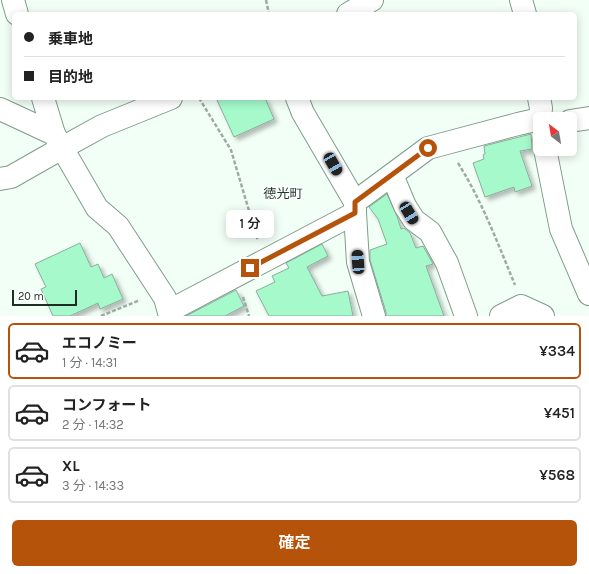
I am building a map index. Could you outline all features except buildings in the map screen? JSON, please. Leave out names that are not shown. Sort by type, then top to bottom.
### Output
[{"type":"street","points":[[13,0],[16,12]]},
{"type":"street","points":[[351,12],[372,0]]},
{"type":"street","points":[[521,0],[524,12]]},
{"type":"street","points":[[44,100],[58,141],[98,208],[118,226],[165,298],[169,313],[264,261],[355,208],[392,175],[428,148],[533,121]]},
{"type":"street","points":[[0,179],[12,177],[58,141],[102,126],[166,100]]},
{"type":"street","points":[[298,100],[303,113],[355,208],[358,262],[374,316]]},
{"type":"street","points":[[539,100],[541,112]]},
{"type":"street","points":[[0,109],[58,141]]},
{"type":"street","points":[[577,120],[589,118]]},
{"type":"street","points":[[546,156],[561,229],[589,294]]},
{"type":"street","points":[[392,175],[405,206],[414,220],[430,232],[447,263],[466,316]]},
{"type":"street","points":[[501,316],[521,306],[543,316]]},
{"type":"path","points":[[266,0],[269,12]]},
{"type":"path","points":[[200,100],[231,150],[264,261]]},
{"type":"path","points":[[447,143],[470,181],[520,297],[521,306]]},
{"type":"path","points":[[101,316],[160,291]]},
{"type":"district","name":"徳光町","points":[[283,193]]},
{"type":"route","points":[[250,268],[355,213],[355,202],[428,148]]}]
